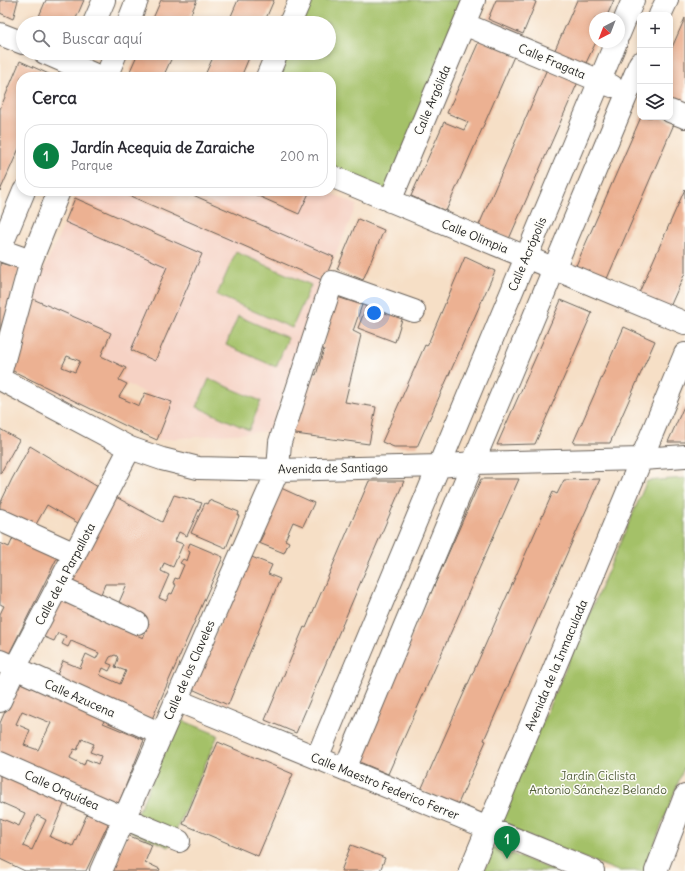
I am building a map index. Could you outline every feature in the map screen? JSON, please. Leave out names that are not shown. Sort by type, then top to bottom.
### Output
[{"type":"street","points":[[97,16],[104,0]]},
{"type":"street","points":[[131,16],[137,0]]},
{"type":"street","points":[[293,16],[300,0]]},
{"type":"street","name":"Calle Argólida","points":[[390,201],[474,0]]},
{"type":"street","points":[[625,19],[633,0]]},
{"type":"street","points":[[661,12],[666,0]]},
{"type":"street","name":"Calle Fragata","points":[[464,24],[634,96]]},
{"type":"street","points":[[0,34],[16,41]]},
{"type":"street","name":"Calle Acrópolis","points":[[317,758],[613,48]]},
{"type":"street","points":[[63,60],[90,72]]},
{"type":"street","points":[[108,72],[113,60]]},
{"type":"street","points":[[269,72],[274,60]]},
{"type":"street","points":[[345,769],[554,268],[634,96],[637,80]]},
{"type":"street","points":[[673,112],[685,117]]},
{"type":"street","name":"Calle Olimpia","points":[[336,178],[685,323]]},
{"type":"street","points":[[22,196],[0,250],[31,261]]},
{"type":"street","points":[[0,374],[31,261],[57,196]]},
{"type":"street","name":"Calle de los Claveles","points":[[101,871],[278,470],[280,442],[332,282],[414,311]]},
{"type":"street","name":"Avenida de la Inmaculada","points":[[470,871],[685,354]]},
{"type":"street","name":"Avenida de Santiago","points":[[0,379],[130,448],[162,459],[198,468],[278,470],[439,466],[473,463],[642,459],[685,456]]},
{"type":"street","name":"Calle de la Parpallota","points":[[0,701],[8,665],[58,588],[130,448]]},
{"type":"street","points":[[0,520],[75,554]]},
{"type":"street","points":[[58,588],[137,623]]},
{"type":"street","name":"Calle Azucena","points":[[8,665],[161,734]]},
{"type":"street","name":"Calle Maestro Federico Ferrer","points":[[176,700],[593,871]]},
{"type":"street","name":"Calle Orquídea","points":[[0,763],[179,841]]},
{"type":"street","points":[[656,871],[685,796]]},
{"type":"shaded area","points":[[336,195],[357,205],[323,284],[319,283],[270,431],[157,440],[172,402],[145,393],[119,380],[126,368],[101,356],[111,333],[31,298],[77,196]]},
{"type":"green space","points":[[300,0],[474,0],[390,201],[336,178],[336,72],[269,72],[274,60],[336,60],[336,16],[293,16]]},
{"type":"green space","points":[[236,252],[311,285],[292,328],[217,295]]},
{"type":"green space","points":[[238,316],[288,338],[276,367],[226,345]]},
{"type":"green space","points":[[209,379],[261,401],[249,430],[197,407]]},
{"type":"green space","name":"Jardín Ciclista Antonio Sánchez Belando","points":[[685,478],[685,765],[644,871],[618,871],[498,824],[647,481]]},
{"type":"green space","points":[[179,719],[218,735],[169,847],[130,831]]},
{"type":"green space","points":[[494,847],[556,871],[484,871]]},
{"type":"building","points":[[0,0],[18,0],[13,19],[0,13]]},
{"type":"building","points":[[46,0],[84,0],[77,16],[39,16]]},
{"type":"building","points":[[161,0],[197,0],[190,16],[154,16]]},
{"type":"building","points":[[238,0],[274,0],[267,16],[231,16]]},
{"type":"building","points":[[496,0],[532,0],[536,2],[523,34],[488,19]]},
{"type":"building","points":[[577,0],[614,0],[609,12],[589,12],[589,48],[593,48],[585,65],[554,52]]},
{"type":"building","points":[[685,18],[685,103],[683,108],[673,104],[673,45]]},
{"type":"building","points":[[480,39],[515,54],[446,211],[411,196],[444,122],[464,130],[468,122],[447,113]]},
{"type":"building","points":[[135,60],[171,60],[165,72],[130,71]]},
{"type":"building","points":[[212,60],[248,60],[243,72],[206,72]]},
{"type":"building","points":[[20,61],[44,72],[16,72],[16,155],[0,191],[0,109]]},
{"type":"building","points":[[547,69],[578,82],[509,239],[479,225]]},
{"type":"building","points":[[640,120],[665,120],[674,124],[606,281],[575,268]]},
{"type":"building","points":[[685,189],[685,273],[669,309],[638,295]]},
{"type":"building","points":[[130,196],[195,196],[334,257],[324,281]]},
{"type":"building","points":[[258,196],[308,196],[299,214]]},
{"type":"building","points":[[75,198],[202,254],[155,361],[131,350],[167,267],[65,222]]},
{"type":"building","points":[[358,219],[384,230],[363,280],[337,269]]},
{"type":"building","points":[[465,257],[495,271],[417,447],[394,447],[382,442],[425,345],[427,346]]},
{"type":"building","points":[[0,263],[19,268],[0,337]]},
{"type":"building","points":[[331,295],[362,305],[353,331],[361,335],[345,402],[376,407],[369,444],[288,433],[306,373],[316,375],[324,349],[322,349],[330,319]]},
{"type":"building","points":[[26,296],[111,333],[101,356],[126,368],[119,380],[127,384],[119,397],[139,406],[145,393],[172,402],[157,440],[7,368]],"holes":[[[67,356],[80,361],[75,372],[62,367]]]},
{"type":"building","points":[[561,300],[592,313],[535,444],[497,445]]},
{"type":"building","points":[[368,302],[403,316],[395,342],[358,328]]},
{"type":"building","points":[[624,327],[655,341],[610,443],[573,443]]},
{"type":"building","points":[[685,404],[685,442],[668,442]]},
{"type":"building","points":[[0,429],[19,440],[0,474]]},
{"type":"building","points":[[30,446],[98,487],[78,523],[47,505],[35,526],[0,511],[0,504]]},
{"type":"building","points":[[481,479],[519,479],[388,774],[357,761]]},
{"type":"building","points":[[600,479],[484,740],[486,741],[457,806],[421,790],[553,492],[557,494],[564,480]]},
{"type":"building","points":[[369,481],[404,481],[296,733],[265,720],[304,627],[306,628]]},
{"type":"building","points":[[281,488],[314,503],[303,526],[293,522],[285,540],[289,542],[284,553],[259,543],[264,533],[260,531]]},
{"type":"building","points":[[174,495],[202,503],[187,536],[179,532],[175,541],[183,544],[173,567],[164,563],[161,571],[169,575],[159,598],[166,601],[170,593],[172,594],[176,585],[173,583],[175,578],[178,579],[184,565],[180,563],[183,559],[187,561],[190,552],[187,550],[190,543],[223,557],[152,719],[54,682],[63,661],[80,668],[86,654],[96,659],[99,653],[71,641],[68,647],[62,644],[66,636],[58,633],[54,641],[42,636],[59,599],[143,638],[149,623],[117,607],[127,584],[105,584],[99,599],[67,584],[114,496],[162,522]],"holes":[[[115,655],[118,659],[115,667],[126,671],[120,684],[100,675],[103,668],[109,671],[112,665],[107,663],[110,657]]]},
{"type":"building","points":[[209,500],[239,512],[239,516],[226,548],[191,533],[205,503],[207,504]]},
{"type":"building","points":[[14,536],[57,558],[8,656],[0,652],[0,614],[4,606],[0,604],[0,543],[9,547]]},
{"type":"building","points":[[249,556],[272,565],[268,574],[280,579],[228,705],[192,689]]},
{"type":"building","points":[[18,682],[105,719],[103,723],[144,740],[118,805],[0,756],[0,723]],"holes":[[[22,711],[51,723],[38,750],[24,745],[30,730],[16,724]],[[82,739],[94,744],[90,752],[101,756],[98,764],[86,759],[84,765],[70,758],[74,749],[77,750]]]},
{"type":"building","points":[[218,742],[293,774],[258,856],[183,824]]},
{"type":"building","points":[[0,775],[65,802],[50,837],[73,846],[88,812],[109,822],[86,871],[25,871],[0,859],[0,818],[19,826],[25,813],[0,802]],"holes":[[[37,815],[46,820],[32,850],[23,846]]]},
{"type":"building","points":[[127,835],[152,845],[145,862],[160,869],[159,871],[113,871]]},
{"type":"building","points":[[351,845],[385,858],[380,871],[341,871]]},
{"type":"place","name":"Jardín Acequia de Zaraiche","points":[[507,859]]}]
